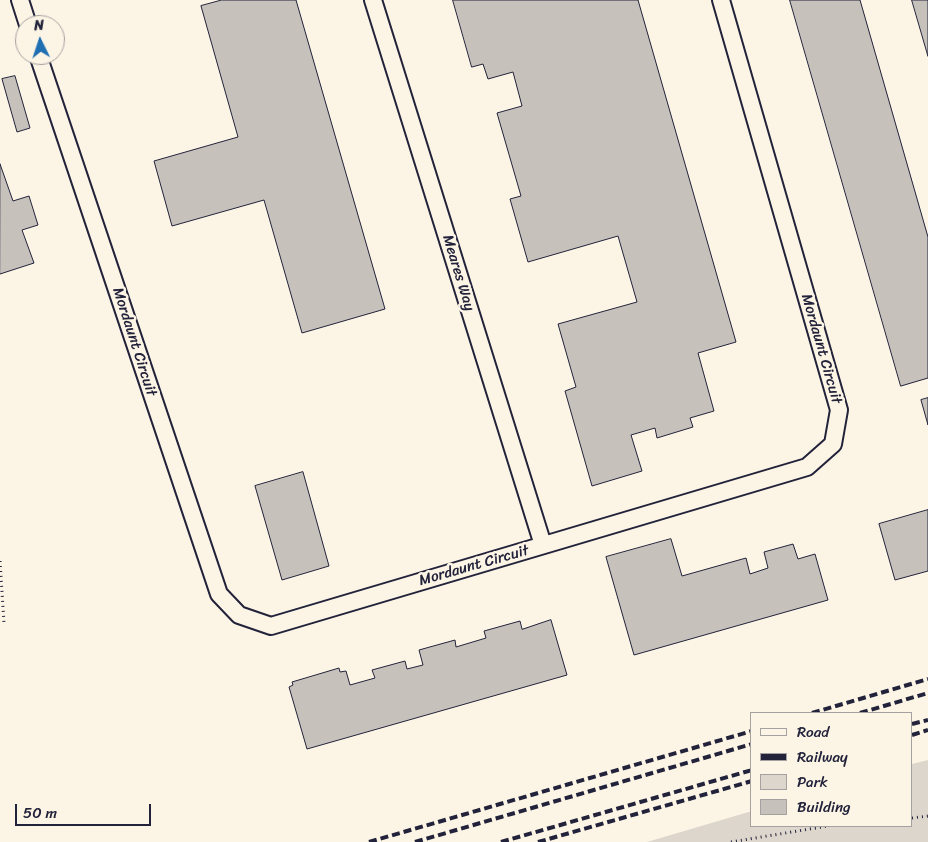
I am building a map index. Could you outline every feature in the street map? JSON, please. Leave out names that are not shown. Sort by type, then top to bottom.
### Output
[{"type":"street","points":[[20,0],[25,15]]},
{"type":"street","name":"Meares Way","points":[[373,0],[543,546]]},
{"type":"street","name":"Mordaunt Circuit","points":[[41,65],[218,594],[240,615],[271,626],[806,467],[833,444],[839,410],[721,0]]},
{"type":"path","points":[[0,561],[4,623]]},
{"type":"path","points":[[913,818],[928,816]]},
{"type":"path","points":[[731,842],[822,827]]},
{"type":"green space","points":[[928,760],[928,842],[647,842],[750,812],[750,827],[913,827],[913,764]]},
{"type":"building","points":[[222,0],[296,0],[385,309],[302,333],[264,200],[172,226],[154,161],[238,137],[201,6]]},
{"type":"building","points":[[453,0],[638,0],[736,342],[698,353],[714,411],[690,418],[693,427],[657,438],[655,428],[631,435],[642,471],[592,486],[565,391],[576,387],[558,324],[637,302],[618,236],[528,262],[510,199],[521,196],[497,113],[522,106],[513,72],[488,79],[483,64],[472,67]]},
{"type":"building","points":[[790,0],[860,0],[928,237],[928,378],[901,386]]},
{"type":"building","points":[[912,0],[928,0],[928,56]]},
{"type":"building","points":[[15,76],[30,128],[17,132],[2,79]]},
{"type":"building","points":[[0,164],[13,201],[29,196],[38,225],[22,230],[34,263],[0,274]]},
{"type":"building","points":[[928,398],[928,425],[921,400]]},
{"type":"building","points":[[303,472],[329,566],[282,580],[255,486]]},
{"type":"building","points":[[928,510],[928,571],[895,580],[879,524]]},
{"type":"building","points":[[671,539],[682,576],[746,558],[750,574],[768,568],[764,552],[793,544],[798,559],[815,554],[828,600],[634,655],[606,557]]},
{"type":"building","points":[[551,620],[567,675],[307,749],[289,687],[293,685],[292,682],[339,668],[340,672],[346,671],[350,685],[375,678],[372,670],[405,661],[407,669],[423,665],[419,650],[455,640],[456,647],[486,638],[484,631],[520,621],[522,629]]},
{"type":"railway","points":[[815,712],[928,679]]},
{"type":"railway","points":[[863,712],[928,693]]},
{"type":"railway","points":[[913,724],[928,720]]},
{"type":"railway","points":[[913,735],[928,730]]},
{"type":"railway","points":[[369,842],[750,732]]},
{"type":"railway","points":[[415,842],[750,745]]},
{"type":"railway","points":[[501,842],[750,771]]},
{"type":"railway","points":[[538,842],[750,782]]}]
